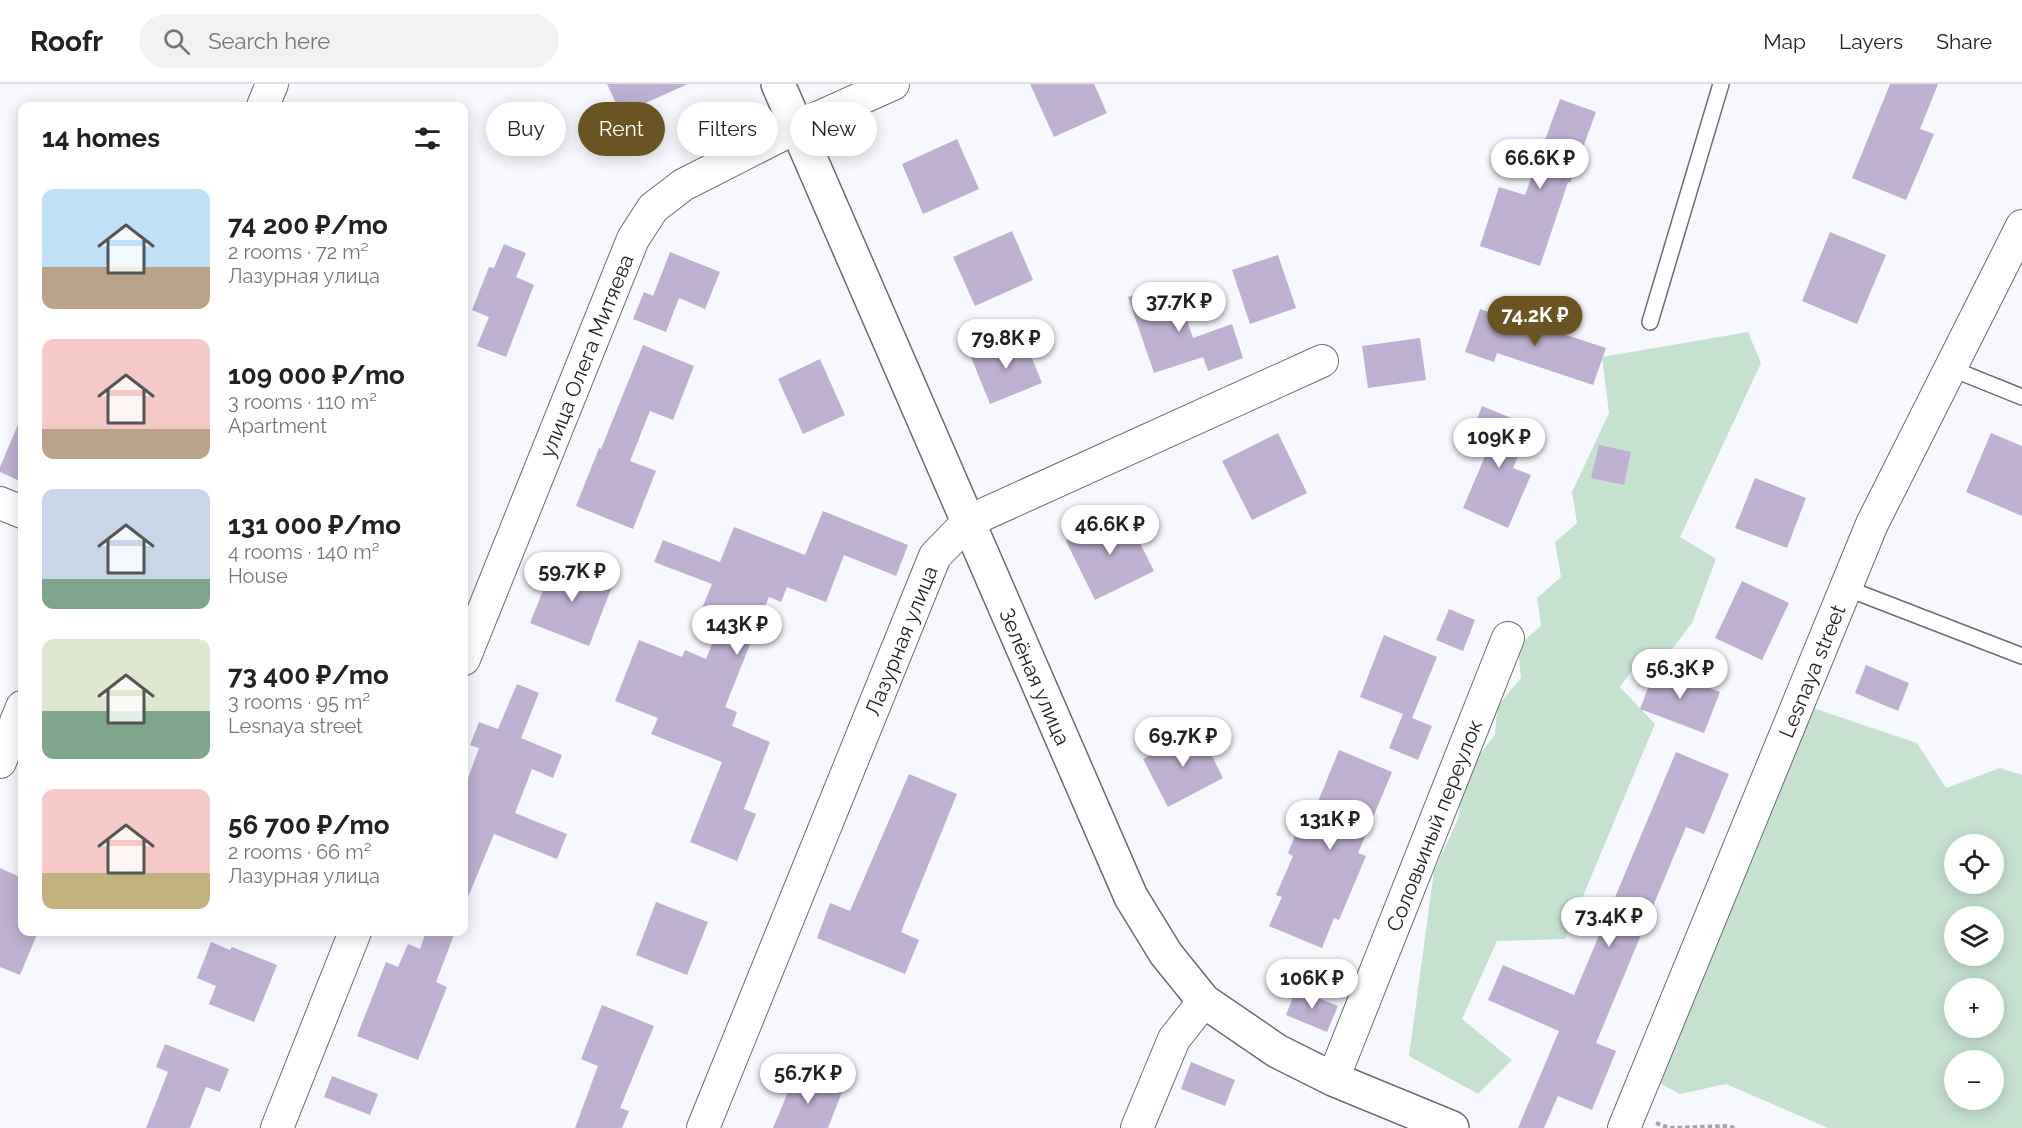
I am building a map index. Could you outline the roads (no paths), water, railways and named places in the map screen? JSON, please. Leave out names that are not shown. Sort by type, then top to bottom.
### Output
[{"type":"street","points":[[265,102],[272,84]]},
{"type":"street","name":"Зелёная улица","points":[[778,84],[790,111]]},
{"type":"street","name":"улица Олега Митяева","points":[[853,102],[893,84]]},
{"type":"street","name":"улица Олега Митяева","points":[[468,649],[633,239],[653,208],[683,185],[790,131]]},
{"type":"street","name":"Зелёная улица","points":[[810,156],[1131,897],[1166,954],[1204,1001],[1277,1051],[1333,1079],[1452,1128]]},
{"type":"street","name":"Lesnaya street","points":[[1627,1121],[1872,524],[2022,226]]},
{"type":"street","name":"Лазурная улица","points":[[703,1128],[935,556],[969,521],[1322,361]]},
{"type":"street","points":[[0,503],[18,510]]},
{"type":"street","name":"Соловьиный переулок","points":[[1333,1079],[1508,638]]},
{"type":"street","points":[[0,762],[18,717]]},
{"type":"street","points":[[277,1128],[353,936]]},
{"type":"street","points":[[1137,1128],[1174,1039],[1204,1001]]},
{"type":"lane","points":[[1650,322],[1721,84]]},
{"type":"lane","points":[[1950,368],[2022,397]]},
{"type":"lane","points":[[1846,588],[2022,656]]}]
